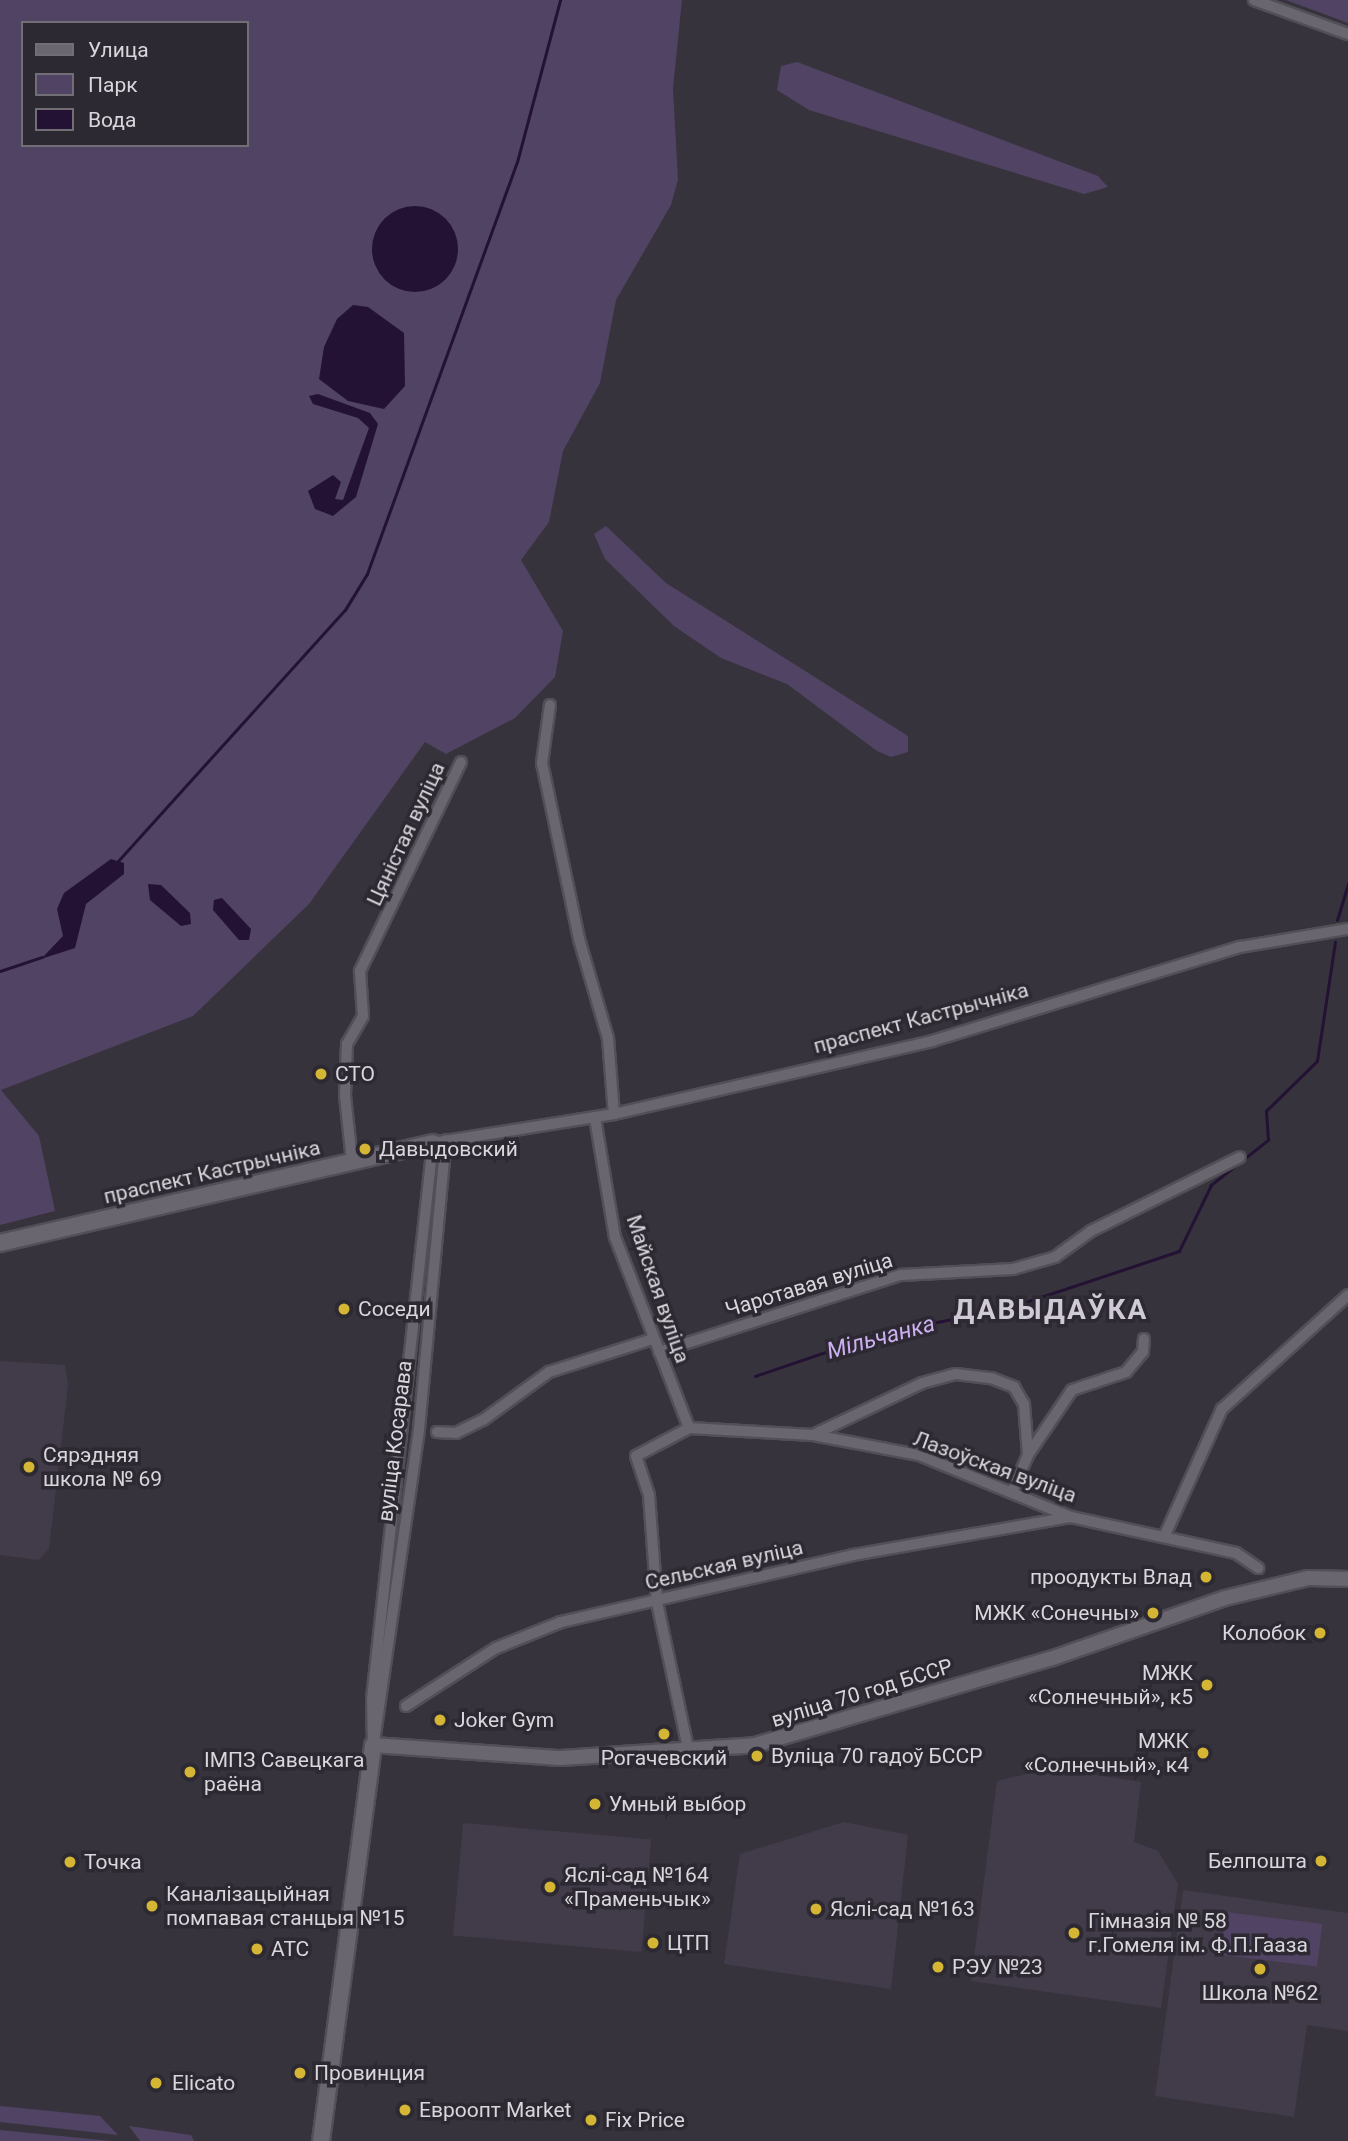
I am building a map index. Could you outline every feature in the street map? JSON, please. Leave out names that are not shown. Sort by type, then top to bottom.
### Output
[{"type":"main road","name":"праспект Кастрычніка","points":[[0,1243],[440,1141]]},
{"type":"main road","name":"вуліца Косарава","points":[[321,2141],[373,1745]]},
{"type":"street","points":[[1254,0],[1348,34]]},
{"type":"street","points":[[550,705],[542,763],[579,939],[608,1038],[614,1114]]},
{"type":"street","name":"Цяністая вуліца","points":[[352,1161],[345,1096],[347,1044],[363,1016],[360,971],[461,762]]},
{"type":"street","name":"праспект Кастрычніка","points":[[440,1141],[595,1118],[932,1041],[1240,947],[1348,929]]},
{"type":"street","name":"Майская вуліца","points":[[595,1118],[615,1237],[689,1428]]},
{"type":"street","name":"вуліца Косарава","points":[[373,1745],[372,1699],[440,1141]]},
{"type":"street","name":"Чаротавая вуліца","points":[[659,1352],[901,1275],[1013,1269],[1055,1257],[1115,1218],[1240,1157]]},
{"type":"street","points":[[1165,1535],[1222,1409],[1348,1295]]},
{"type":"street","points":[[437,1432],[456,1433],[483,1420],[549,1372],[653,1339]]},
{"type":"street","points":[[1012,1492],[1028,1455],[1072,1390],[1126,1372],[1143,1352],[1143,1339]]},
{"type":"street","points":[[813,1435],[922,1383],[956,1374],[991,1378],[1018,1392],[1028,1455]]},
{"type":"street","points":[[689,1428],[636,1456],[649,1495],[657,1602],[689,1753]]},
{"type":"street","name":"Лазоўская вуліца","points":[[689,1428],[813,1435],[919,1455],[1071,1517],[1165,1535],[1236,1553],[1258,1569]]},
{"type":"street","name":"Сельская вуліца","points":[[406,1706],[512,1641],[599,1612],[657,1602],[853,1555],[1071,1517]]},
{"type":"street","name":"вуліца 70 год БССР","points":[[373,1745],[561,1759],[689,1753],[792,1738],[1266,1586],[1318,1577],[1348,1580]]},
{"type":"shaded area","name":"Сярэдняя школа № 69","points":[[0,1361],[65,1365],[68,1385],[49,1549],[39,1560],[0,1555]]},
{"type":"shaded area","name":"Гімназія № 58 г.Гомеля ім. Ф.П.Гааза","points":[[1051,1768],[1141,1782],[1134,1842],[1158,1851],[1178,1884],[1161,2008],[971,1981],[997,1781]]},
{"type":"shaded area","name":"Яслі-сад №163","points":[[844,1822],[908,1835],[891,1989],[724,1964],[740,1854]]},
{"type":"shaded area","name":"Яслі-сад №164 «Праменьчык»","points":[[463,1823],[651,1839],[641,1952],[453,1936]]},
{"type":"shaded area","name":"Школа №62","points":[[1183,1890],[1348,1913],[1348,2031],[1307,2025],[1294,2117],[1155,2096]]},
{"type":"green space","points":[[0,0],[682,0],[673,88],[678,180],[671,205],[616,300],[600,383],[563,451],[549,522],[521,560],[563,631],[555,677],[515,718],[446,754],[425,742],[309,904],[193,1016],[1,1090],[39,1136],[55,1211],[0,1225]]},
{"type":"green space","points":[[1286,0],[1348,0],[1348,23]]},
{"type":"green space","points":[[797,62],[1098,176],[1108,187],[1084,194],[809,110],[777,90],[781,66]]},
{"type":"green space","points":[[606,526],[666,583],[908,736],[908,752],[891,757],[877,751],[787,684],[721,658],[674,626],[605,559],[594,534]]},
{"type":"green space","points":[[1226,1912],[1322,1924],[1317,1967],[1221,1955]]},
{"type":"green space","points":[[0,2106],[100,2116],[118,2135],[0,2122]]},
{"type":"green space","points":[[129,2126],[191,2135],[194,2141],[140,2141]]},
{"type":"green space","points":[[0,2130],[112,2141],[0,2141]]},
{"type":"water","points":[[415,206],[431,210],[445,219],[454,233],[458,249],[454,265],[445,279],[431,288],[415,292],[399,288],[385,279],[376,265],[372,249],[376,233],[385,219],[399,210]]},
{"type":"water","points":[[353,305],[368,307],[404,333],[405,386],[384,409],[348,401],[319,379],[324,347],[337,319]]},
{"type":"water","points":[[318,394],[370,413],[378,424],[356,497],[333,516],[315,509],[308,491],[333,475],[341,482],[335,499],[343,500],[369,428],[358,418],[313,404],[309,396]]},
{"type":"water","points":[[111,859],[124,863],[124,874],[86,904],[75,948],[41,959],[63,936],[57,909],[64,893]]},
{"type":"water","points":[[148,884],[161,885],[190,913],[191,924],[181,926],[150,900]]},
{"type":"water","points":[[222,898],[251,929],[249,940],[239,940],[213,910],[214,900]]},
{"type":"waterway","points":[[118,861],[345,610],[367,574],[517,162],[560,0]]},
{"type":"waterway","name":"Мільчанка","points":[[1337,920],[1348,884]]},
{"type":"waterway","name":"Мільчанка","points":[[755,1376],[881,1333],[1008,1308],[1179,1251],[1211,1185],[1268,1140],[1266,1111],[1317,1061],[1335,942]]},
{"type":"waterway","points":[[0,971],[42,957]]},
{"type":"place","name":"СТО","points":[[321,1074]]},
{"type":"place","name":"Давыдовский","points":[[365,1149]]},
{"type":"place","name":"Соседи","points":[[344,1309]]},
{"type":"place","name":"Сярэдняя школа № 69","points":[[29,1467]]},
{"type":"place","name":"проодукты Влад","points":[[1206,1577]]},
{"type":"place","name":"МЖК «Сонечны»","points":[[1153,1613]]},
{"type":"place","name":"Колобок","points":[[1320,1633]]},
{"type":"place","name":"МЖК «Солнечный», к5","points":[[1207,1685]]},
{"type":"place","name":"Joker Gym","points":[[440,1720]]},
{"type":"place","name":"Рогачевский","points":[[664,1734]]},
{"type":"place","name":"МЖК «Солнечный», к4","points":[[1203,1753]]},
{"type":"place","name":"Вуліца 70 гадоў БССР","points":[[757,1756]]},
{"type":"place","name":"ІМПЗ Савецкага раёна","points":[[190,1772]]},
{"type":"place","name":"Умный выбор","points":[[595,1804]]},
{"type":"place","name":"Белпошта","points":[[1321,1861]]},
{"type":"place","name":"Точка","points":[[70,1862]]},
{"type":"place","name":"Яслі-сад №164 «Праменьчык»","points":[[550,1887]]},
{"type":"place","name":"Каналізацыйная помпавая станцыя №15","points":[[152,1906]]},
{"type":"place","name":"Яслі-сад №163","points":[[816,1909]]},
{"type":"place","name":"Гімназія № 58 г.Гомеля ім. Ф.П.Гааза","points":[[1074,1933]]},
{"type":"place","name":"ЦТП","points":[[653,1943]]},
{"type":"place","name":"АТС","points":[[257,1949]]},
{"type":"place","name":"РЭУ №23","points":[[938,1967]]},
{"type":"place","name":"Школа №62","points":[[1260,1969]]},
{"type":"place","name":"Провинция","points":[[300,2073]]},
{"type":"place","name":"Elicato","points":[[156,2083]]},
{"type":"place","name":"Евроопт Market","points":[[405,2110]]},
{"type":"place","name":"Fix Price","points":[[591,2120]]},
{"type":"district","name":"ДАВЫДАЎКА","points":[[1051,1310]]}]
